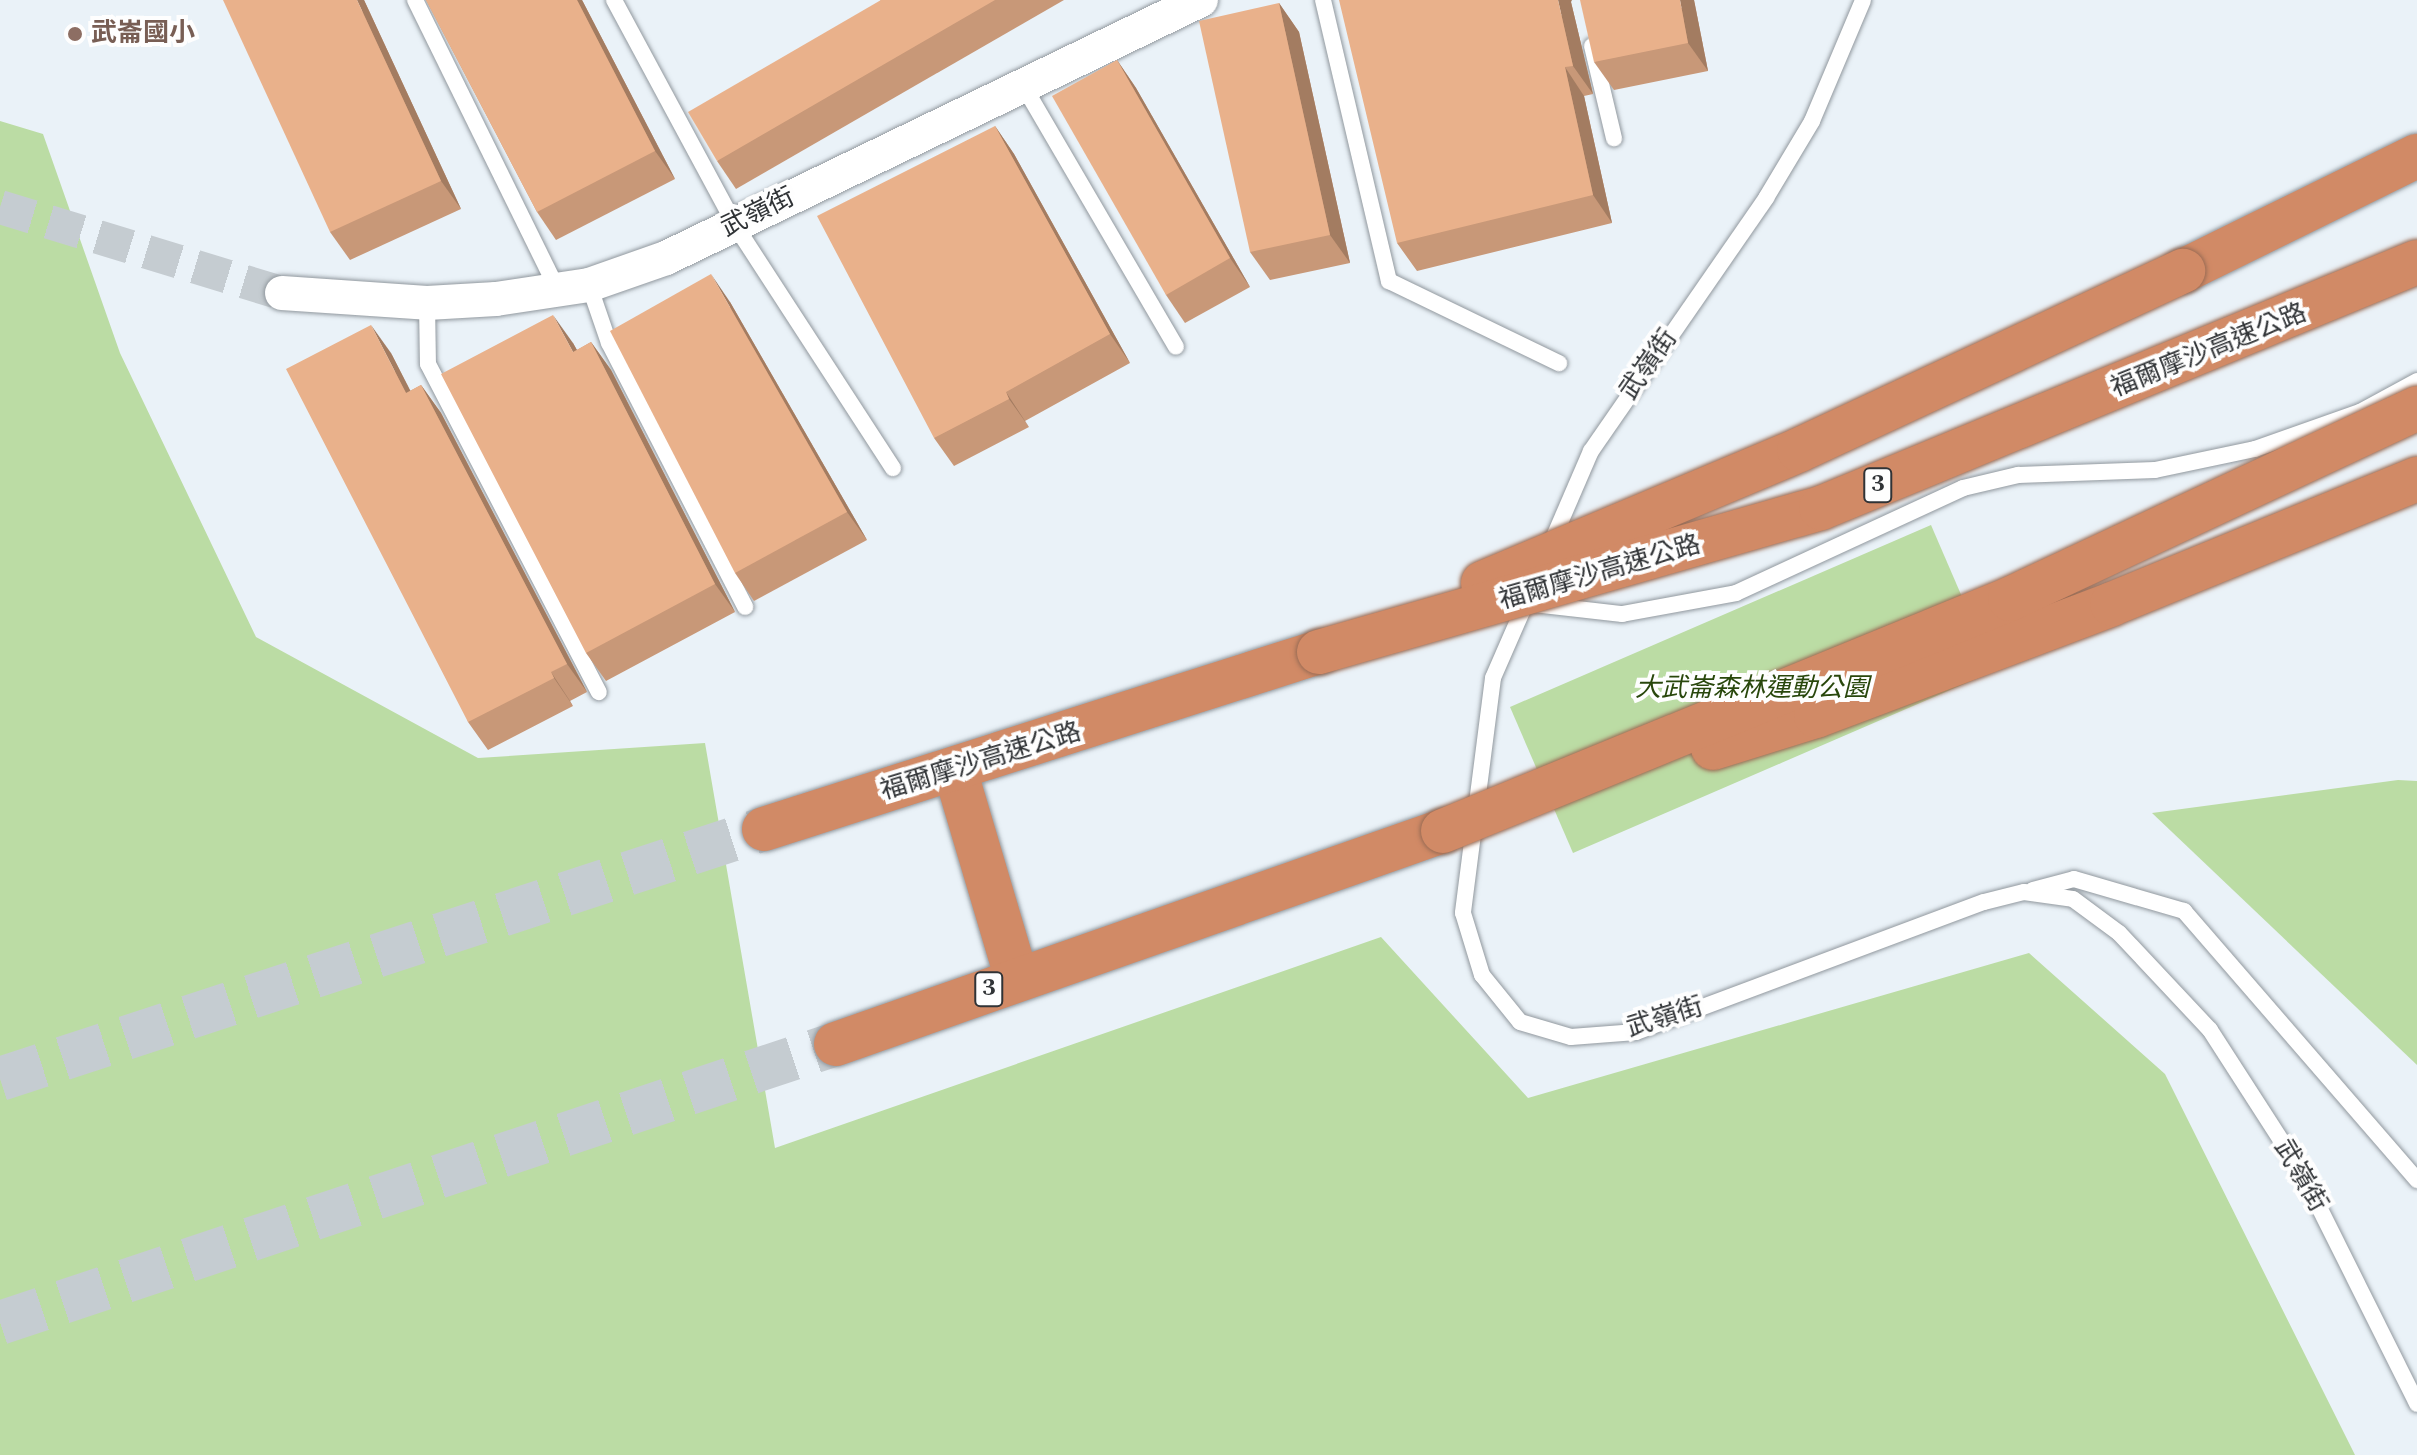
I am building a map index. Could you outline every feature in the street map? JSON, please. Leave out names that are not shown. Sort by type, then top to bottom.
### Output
[{"type":"highway","points":[[2183,271],[2417,156]]},
{"type":"highway","points":[[1319,652],[1799,450],[2417,166]]},
{"type":"highway","name":"福爾摩沙高速公路","points":[[764,829],[1066,736],[1319,652],[1821,508],[2417,262]]},
{"type":"highway","name":"3","points":[[836,1044],[1142,934],[1443,831],[2010,599],[2417,408]]},
{"type":"highway","points":[[1443,831],[1816,716],[2112,604],[2417,479]]},
{"type":"highway","points":[[955,770],[1017,979]]},
{"type":"street","name":"武嶺街","points":[[282,293],[427,303],[574,288],[666,258],[1201,0]]},
{"type":"lane","points":[[415,0],[574,288],[609,343],[745,607]]},
{"type":"lane","points":[[614,0],[735,225],[893,468]]},
{"type":"lane","points":[[1323,0],[1389,281],[1559,363]]},
{"type":"lane","name":"武嶺街","points":[[1863,0],[1812,121],[1774,185],[1591,451],[1493,678],[1463,913],[1482,975],[1520,1022],[1571,1037],[1636,1032],[1984,902],[2024,892],[2073,899],[2119,933],[2210,1030],[2302,1173],[2417,1404]]},
{"type":"lane","points":[[1589,31],[1614,138]]},
{"type":"lane","points":[[1023,85],[1176,347]]},
{"type":"lane","points":[[427,303],[428,364],[599,692]]},
{"type":"lane","points":[[1525,603],[1622,614],[1736,593],[1963,488],[2018,475],[2155,470],[2255,449],[2360,412],[2417,381]]},
{"type":"lane","points":[[2024,892],[2074,879],[2184,911],[2417,1180]]},
{"type":"green space","points":[[0,121],[43,134],[120,353],[256,637],[478,758],[705,743],[775,1148],[1381,937],[1528,1098],[2029,953],[2165,1074],[2355,1455],[0,1455]]},
{"type":"green space","name":"大武崙森林運動公園","points":[[1931,525],[1994,671],[1573,853],[1510,707]]},
{"type":"green space","points":[[2398,780],[2417,781],[2417,1065],[2152,813]]},
{"type":"building","points":[[223,0],[357,0],[441,181],[330,232]]},
{"type":"building","points":[[426,0],[577,0],[655,151],[537,212]]},
{"type":"building","points":[[881,0],[995,0],[717,161],[688,112]]},
{"type":"building","points":[[1339,0],[1558,0],[1573,66],[1565,67],[1593,195],[1397,243]]},
{"type":"building","points":[[1580,0],[1680,0],[1688,43],[1594,62]]},
{"type":"building","points":[[1279,3],[1330,235],[1250,252],[1199,21]]},
{"type":"building","points":[[1117,60],[1230,258],[1166,295],[1052,96]]},
{"type":"building","points":[[995,126],[1110,334],[1006,392],[1009,399],[934,438],[817,216]]},
{"type":"building","points":[[711,274],[847,512],[735,573],[610,331]]},
{"type":"building","points":[[553,315],[573,352],[591,342],[715,584],[586,653],[441,374]]},
{"type":"building","points":[[371,325],[406,393],[421,385],[567,664],[551,672],[554,678],[468,722],[286,369]]},
{"type":"tunnel","points":[[0,207],[282,293]]},
{"type":"tunnel","points":[[0,1079],[764,829]]},
{"type":"tunnel","points":[[0,1323],[836,1044]]},
{"type":"place","name":"武崙國小","points":[[75,34]]}]
